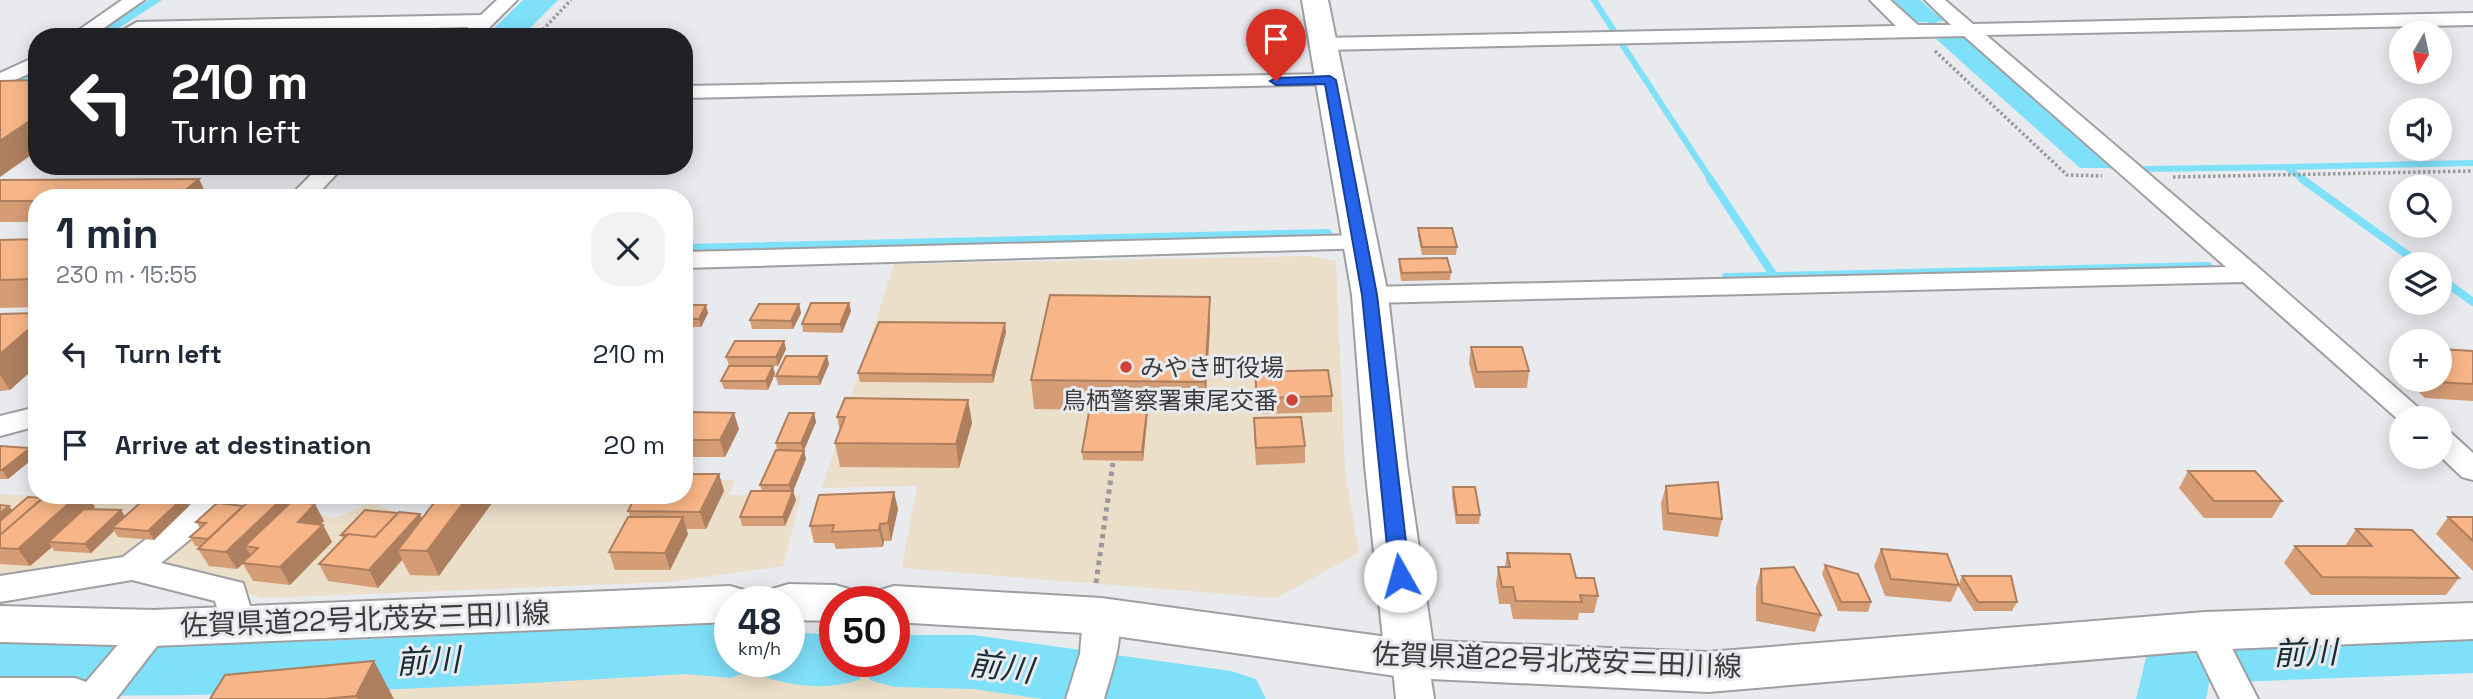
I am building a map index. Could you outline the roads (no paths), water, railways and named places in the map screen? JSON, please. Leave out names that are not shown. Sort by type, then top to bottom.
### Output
[{"type":"main road","points":[[1315,0],[1370,295],[1386,465],[1413,679]]},
{"type":"main road","name":"佐賀県道22号北茂安三田川線","points":[[0,624],[141,643],[237,625],[714,605]]},
{"type":"main road","name":"佐賀県道22号北茂安三田川線","points":[[910,605],[1098,620],[1413,679],[1709,672],[2205,631],[2473,621]]},
{"type":"street","points":[[92,28],[135,0]]},
{"type":"street","points":[[478,28],[508,0]]},
{"type":"street","points":[[1879,0],[1939,29],[2251,274],[2400,406]]},
{"type":"street","points":[[1934,0],[1939,29]]},
{"type":"street","points":[[1323,44],[2473,19]]},
{"type":"street","points":[[137,28],[485,21]]},
{"type":"street","points":[[0,81],[28,68]]},
{"type":"street","points":[[693,92],[1330,80]]},
{"type":"street","points":[[309,189],[324,175]]},
{"type":"street","points":[[693,260],[1360,243]]},
{"type":"street","points":[[1370,295],[2251,274]]},
{"type":"street","points":[[0,426],[28,418]]},
{"type":"street","points":[[2452,451],[2473,470]]},
{"type":"street","points":[[132,568],[214,504]]},
{"type":"street","points":[[0,589],[132,568],[231,593],[237,625]]},
{"type":"street","points":[[1085,699],[1098,620]]},
{"type":"street","points":[[2205,631],[2233,687]]},
{"type":"street","points":[[0,693],[75,693],[94,696],[141,643]]},
{"type":"water","points":[[148,0],[162,0],[119,28],[106,28]]},
{"type":"water","points":[[523,0],[558,0],[530,28],[494,28]]},
{"type":"water","points":[[1893,0],[1920,0],[1944,21],[1936,22],[1954,38],[1964,38],[2112,168],[2080,168],[1936,39],[1944,38],[1927,22],[1917,22]]},
{"type":"waterway","points":[[1594,0],[1614,31]]},
{"type":"waterway","points":[[1620,41],[1711,180]]},
{"type":"waterway","name":"前川","points":[[0,92],[28,77]]},
{"type":"waterway","points":[[2286,167],[2473,163]]},
{"type":"waterway","points":[[2145,169],[2286,167]]},
{"type":"waterway","points":[[2286,167],[2304,180]]},
{"type":"waterway","points":[[1710,179],[1774,276]]},
{"type":"waterway","points":[[2302,179],[2403,252]]},
{"type":"waterway","points":[[693,248],[1328,233]]},
{"type":"waterway","points":[[1774,276],[2208,266]]},
{"type":"waterway","points":[[1726,277],[1774,276]]},
{"type":"waterway","points":[[2452,287],[2473,302]]},
{"type":"waterway","name":"前川","points":[[2171,699],[2180,658],[2473,647]]},
{"type":"waterway","name":"前川","points":[[0,668],[171,673],[257,671],[430,664],[687,648],[714,651]]},
{"type":"waterway","name":"前川","points":[[805,659],[819,660]]},
{"type":"waterway","name":"前川","points":[[910,661],[973,662],[1231,699]]},
{"type":"place","name":"みやき町役場","points":[[1126,367]]},
{"type":"place","name":"鳥栖警察署東尾交番","points":[[1292,400]]}]
